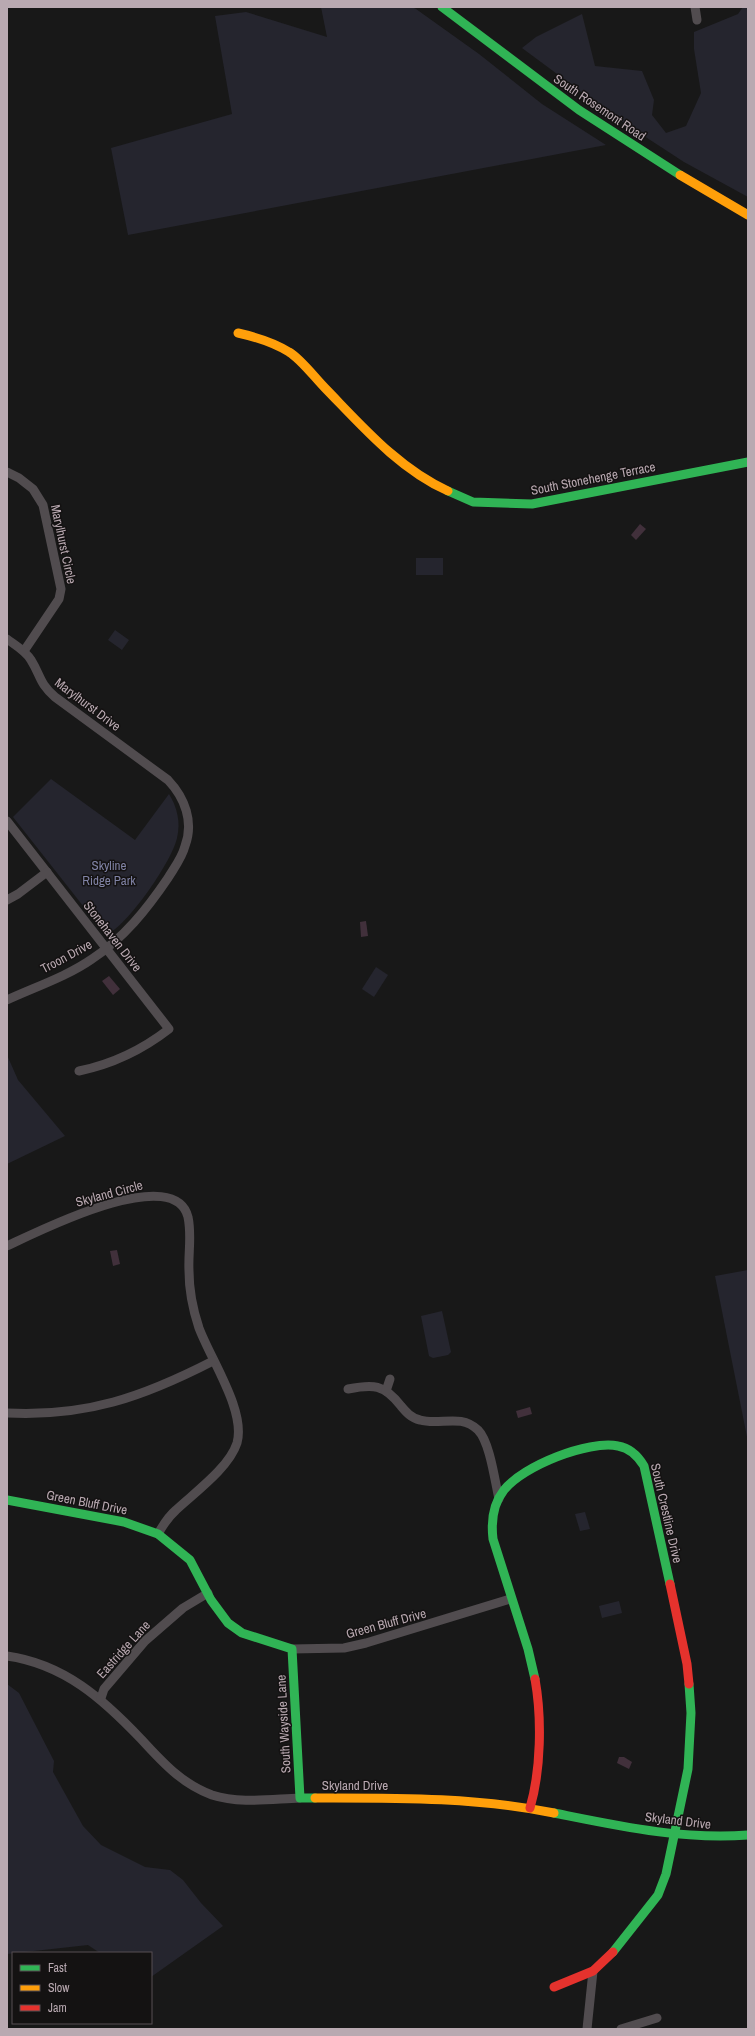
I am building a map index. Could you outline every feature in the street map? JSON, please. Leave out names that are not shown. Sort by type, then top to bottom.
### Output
[{"type":"street","points":[[695,7],[697,20]]},
{"type":"street","name":"South Rosemont Road","points":[[444,8],[579,110],[684,178],[748,215]]},
{"type":"street","name":"South Stonehenge Terrace","points":[[238,332],[261,338],[290,352],[402,464],[428,482],[474,502],[532,504],[748,462]]},
{"type":"street","name":"Marylhurst Circle","points":[[7,472],[19,478],[33,489],[43,505],[62,589],[59,599],[24,651]]},
{"type":"street","name":"Marylhurst Drive","points":[[7,639],[24,651],[31,660],[45,688],[166,778],[180,793],[187,812],[188,830],[186,846],[174,868]]},
{"type":"street","name":"Stonehaven Drive","points":[[7,821],[169,1029],[128,1055],[109,1064],[79,1071]]},
{"type":"street","name":"Troon Drive","points":[[7,1000],[74,970],[107,948],[139,918],[174,868]]},
{"type":"street","points":[[7,900],[18,894],[47,872]]},
{"type":"street","name":"Skyland Circle","points":[[7,1246],[46,1227],[83,1212],[122,1201],[152,1195],[175,1200],[183,1206],[187,1215],[191,1237],[189,1272],[194,1310],[212,1361],[234,1405],[239,1428],[236,1446],[220,1468],[175,1510],[158,1534]]},
{"type":"street","points":[[7,1414],[47,1413],[88,1409],[111,1404],[161,1386],[212,1361]]},
{"type":"street","points":[[386,1390],[390,1379]]},
{"type":"street","points":[[348,1390],[372,1386],[386,1390],[407,1413],[419,1420],[435,1422],[453,1420],[464,1422],[478,1430],[486,1446],[499,1499]]},
{"type":"street","name":"South Crestline Drive","points":[[530,1808],[537,1776],[538,1701],[529,1656],[492,1540],[492,1518],[499,1499],[512,1481],[532,1468],[590,1447],[612,1445],[620,1446],[636,1454],[644,1466],[689,1680],[691,1730],[689,1763],[675,1834],[666,1874],[658,1895],[620,1945],[593,1971]]},
{"type":"street","name":"Green Bluff Drive","points":[[7,1500],[124,1522],[158,1534],[170,1542],[190,1560],[220,1613],[233,1627],[257,1639],[292,1649],[344,1648],[366,1643],[510,1599]]},
{"type":"street","name":"Eastridge Lane","points":[[101,1698],[104,1689],[145,1641],[183,1608],[208,1593]]},
{"type":"street","name":"South Wayside Lane","points":[[292,1649],[300,1798]]},
{"type":"street","name":"Skyland Drive","points":[[7,1656],[22,1658],[50,1668],[66,1676],[101,1698],[173,1773],[201,1790],[213,1795],[240,1800],[390,1798],[467,1801],[530,1808],[675,1834],[710,1837],[748,1835]]},
{"type":"street","points":[[554,1987],[593,1971],[587,2029]]},
{"type":"street","points":[[621,2029],[658,2018]]},
{"type":"green space","points":[[321,7],[412,7],[479,54],[542,104],[606,145],[128,235],[111,148],[232,114],[215,16],[246,12],[327,37]]},
{"type":"green space","points":[[743,7],[748,7],[748,197],[684,162],[618,119],[522,48],[536,37],[582,14],[595,66],[642,71],[654,100],[652,115],[666,133],[686,126],[701,93],[694,49],[694,32],[738,14]]},
{"type":"green space","points":[[416,558],[443,558],[443,575],[416,575]]},
{"type":"green space","points":[[115,630],[129,640],[122,650],[108,640]]},
{"type":"green space","name":"Skyline Ridge Park","points":[[51,779],[135,840],[169,794],[174,804],[178,815],[179,826],[174,848],[150,889],[129,915],[111,932],[102,930],[13,817]]},
{"type":"green space","points":[[376,967],[388,975],[374,997],[362,989]]},
{"type":"green space","points":[[7,1055],[18,1080],[65,1136],[7,1164]]},
{"type":"green space","points":[[748,1270],[748,1442],[715,1276]]},
{"type":"green space","points":[[442,1311],[451,1352],[448,1355],[433,1358],[429,1356],[421,1316]]},
{"type":"green space","points":[[585,1512],[590,1529],[580,1531],[575,1514]]},
{"type":"green space","points":[[619,1601],[622,1613],[602,1618],[599,1606]]},
{"type":"green space","points":[[7,1684],[19,1693],[54,1761],[53,1772],[83,1826],[101,1845],[145,1867],[170,1870],[183,1880],[201,1903],[223,1926],[152,1976],[152,1952],[98,1952],[88,1945],[12,1952],[12,1953],[7,1954]]},
{"type":"shaded area","points":[[640,524],[646,529],[636,540],[631,535]]},
{"type":"shaded area","points":[[366,921],[368,936],[361,937],[360,922]]},
{"type":"shaded area","points":[[109,976],[120,989],[113,995],[102,981]]},
{"type":"shaded area","points":[[117,1250],[120,1264],[113,1266],[110,1251]]},
{"type":"shaded area","points":[[530,1407],[532,1414],[518,1418],[516,1411]]},
{"type":"shaded area","points":[[619,1757],[624,1757],[632,1762],[629,1769],[617,1763]]},
{"type":"traffic: fast","points":[[442,7],[579,110],[680,175]]},
{"type":"traffic: fast","points":[[448,491],[473,502],[532,504],[748,462]]},
{"type":"traffic: fast","points":[[535,1679],[528,1649],[492,1533],[497,1501],[500,1495],[513,1481],[541,1464],[574,1451],[590,1447],[605,1445],[618,1446],[633,1453],[644,1466],[670,1584]]},
{"type":"traffic: fast","points":[[7,1500],[124,1522],[158,1534],[190,1560],[211,1600],[228,1623],[242,1633],[292,1649],[300,1798],[315,1798]]},
{"type":"traffic: fast","points":[[613,1952],[658,1895],[666,1874],[688,1769],[691,1713],[689,1684]]},
{"type":"traffic: fast","points":[[554,1813],[627,1827],[675,1834],[699,1836],[748,1835]]},
{"type":"traffic: slow","points":[[680,175],[748,215]]},
{"type":"traffic: slow","points":[[238,333],[271,343],[294,355],[382,446],[413,471],[448,491]]},
{"type":"traffic: slow","points":[[315,1798],[465,1801],[554,1813]]},
{"type":"traffic: jam","points":[[670,1584],[687,1664],[689,1684]]},
{"type":"traffic: jam","points":[[530,1808],[534,1793],[539,1744],[539,1710],[535,1679]]},
{"type":"traffic: jam","points":[[554,1987],[593,1971],[613,1952]]}]
